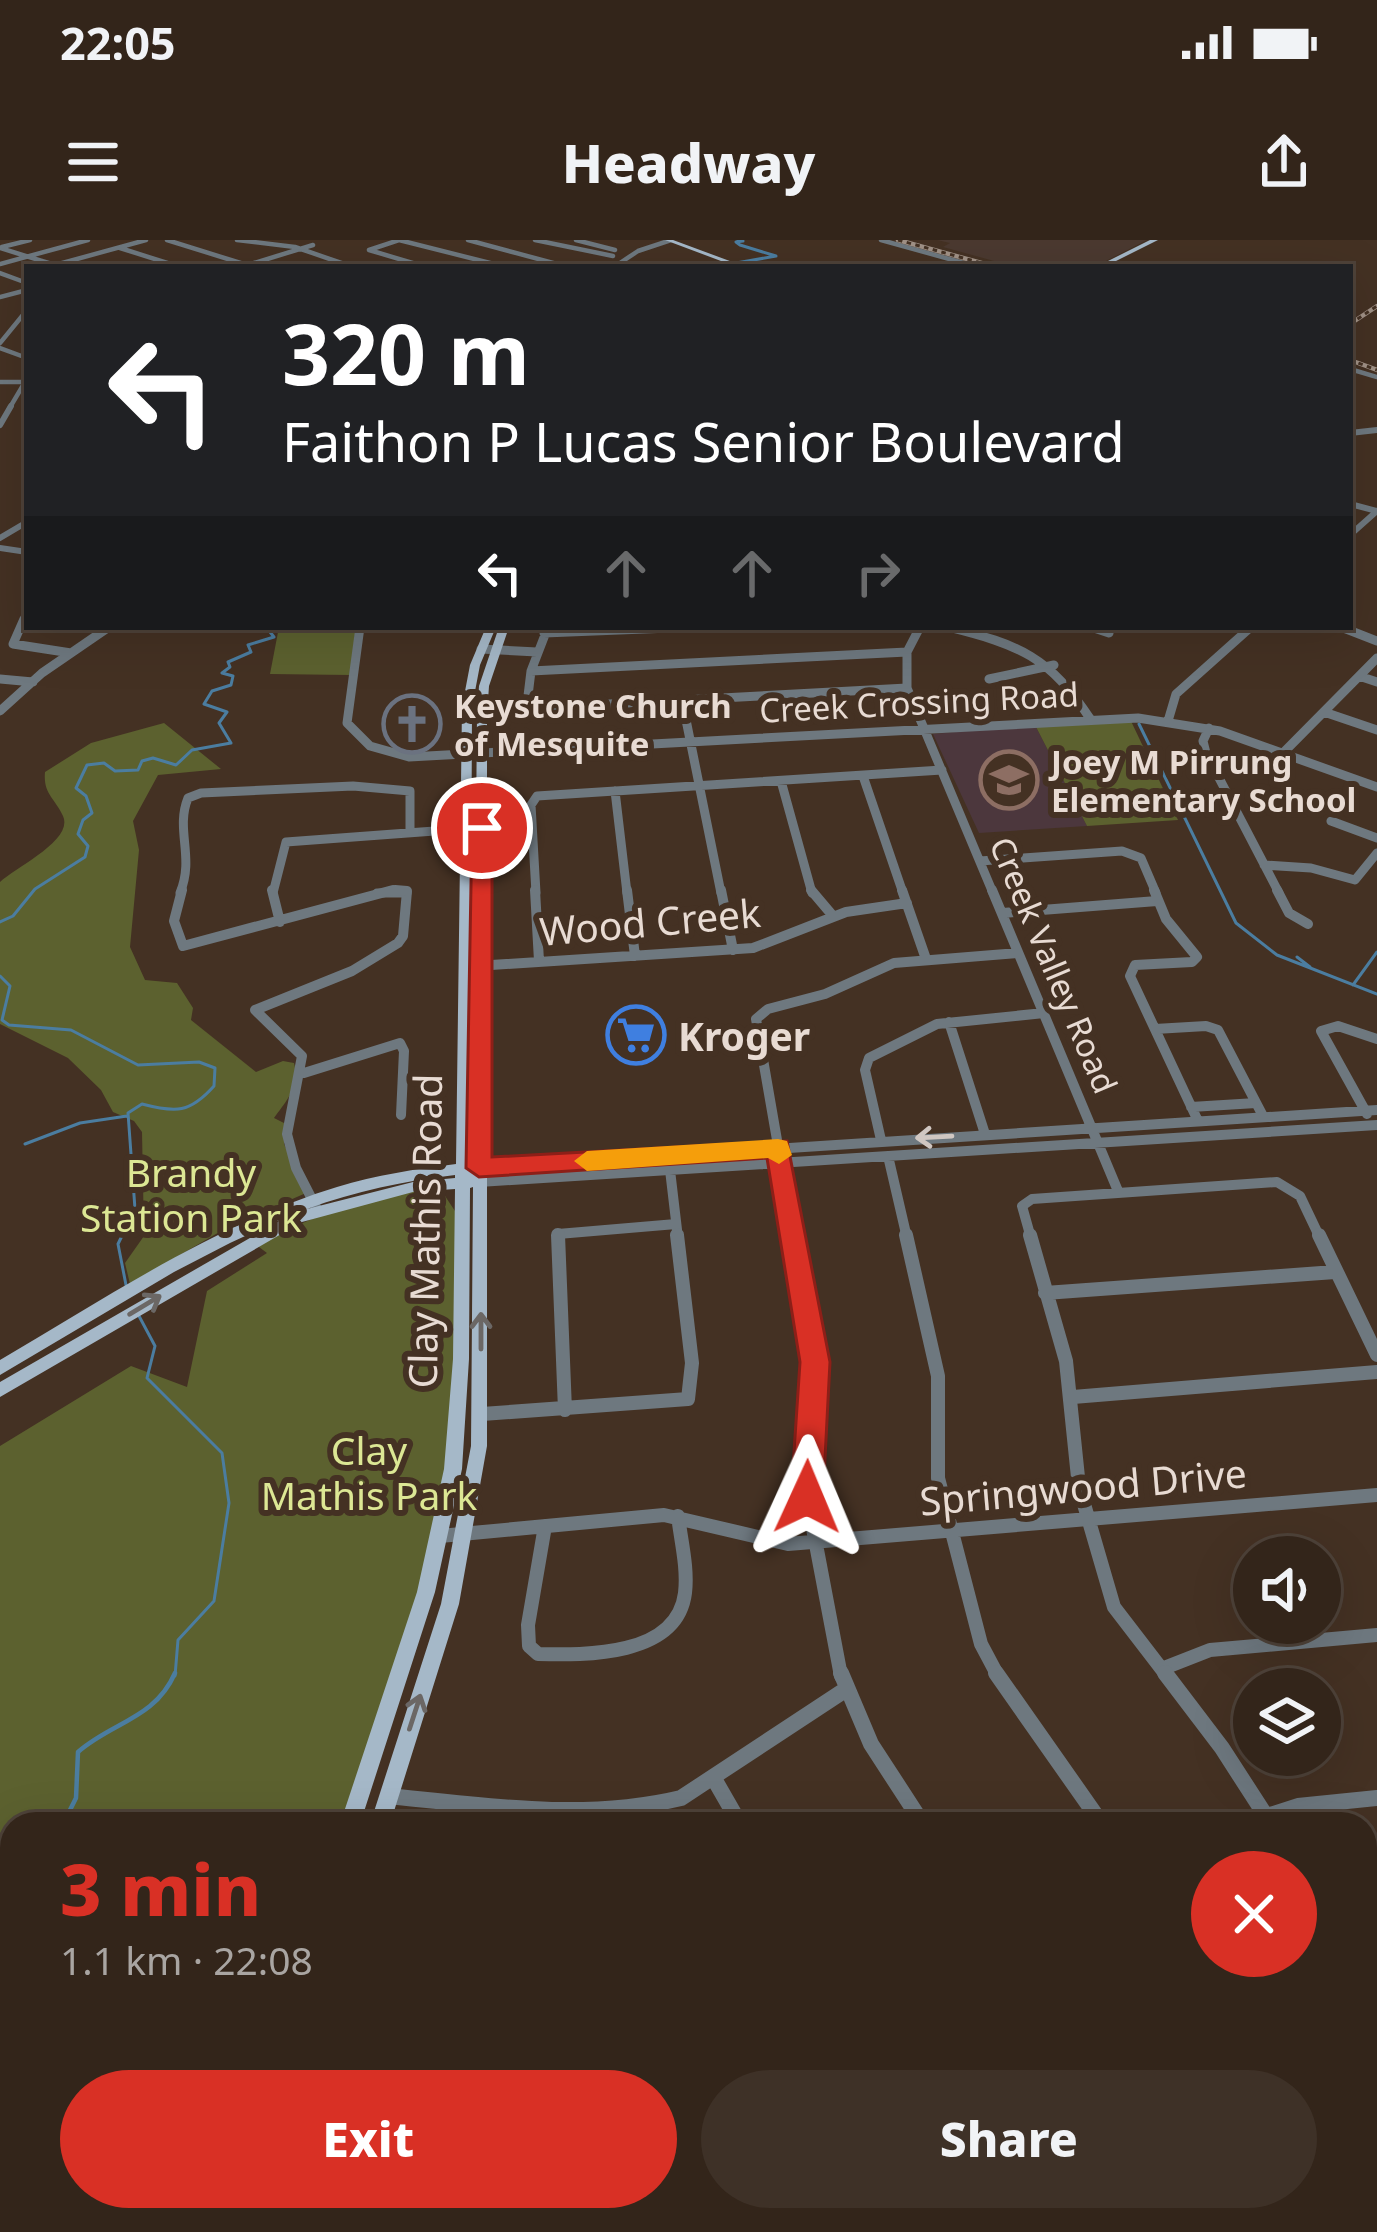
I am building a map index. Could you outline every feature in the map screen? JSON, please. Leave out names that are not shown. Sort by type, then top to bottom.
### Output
[{"type":"main road","points":[[666,241],[730,264]]},
{"type":"main road","points":[[1109,264],[1155,242]]},
{"type":"main road","name":"Clay Mathis Road","points":[[354,1812],[407,1654],[440,1536],[453,1468],[470,1176],[481,1083],[482,754],[491,630]]},
{"type":"main road","name":"Clay Mathis Road","points":[[384,1812],[450,1604],[482,1414],[462,1084],[468,694],[502,630]]},
{"type":"main road","points":[[464,906],[482,905]]},
{"type":"main road","points":[[463,1030],[482,1028]]},
{"type":"main road","points":[[462,1084],[481,1083]]},
{"type":"main road","points":[[0,1390],[90,1327],[314,1203],[388,1177],[470,1176]]},
{"type":"main road","points":[[0,1368],[90,1327]]},
{"type":"street","points":[[0,248],[30,240]]},
{"type":"street","points":[[0,264],[88,240]]},
{"type":"street","points":[[57,264],[146,240]]},
{"type":"street","points":[[167,240],[238,264]]},
{"type":"street","points":[[237,240],[300,249],[343,264]]},
{"type":"street","points":[[415,264],[369,251],[399,240],[489,264]]},
{"type":"street","points":[[468,240],[558,264]]},
{"type":"street","points":[[535,240],[614,256]]},
{"type":"street","points":[[500,264],[561,240]]},
{"type":"street","points":[[576,240],[634,254]]},
{"type":"street","points":[[881,240],[967,264]]},
{"type":"street","points":[[619,264],[666,241]]},
{"type":"street","points":[[626,242],[650,248]]},
{"type":"street","points":[[251,264],[313,245]]},
{"type":"street","points":[[0,248],[50,264]]},
{"type":"street","points":[[119,248],[170,264]]},
{"type":"street","points":[[318,264],[330,260]]},
{"type":"street","points":[[17,357],[0,345],[24,314]]},
{"type":"street","points":[[3,363],[24,358]]},
{"type":"street","points":[[0,424],[24,384]]},
{"type":"street","points":[[0,402],[13,401]]},
{"type":"street","points":[[1353,532],[1377,511]]},
{"type":"street","points":[[24,620],[14,644],[71,653]]},
{"type":"street","points":[[0,711],[105,630]]},
{"type":"street","name":"Creek Crossing Road","points":[[360,630],[346,718],[353,734],[379,750],[409,757],[1090,720],[1168,721],[1209,728],[1377,787]]},
{"type":"street","points":[[546,630],[532,671],[530,707],[907,688]]},
{"type":"street","name":"Creek Valley Road","points":[[918,630],[907,652],[907,688],[1118,1191]]},
{"type":"street","points":[[968,630],[1002,635],[1054,665],[1090,720]]},
{"type":"street","points":[[1100,630],[1108,633]]},
{"type":"street","points":[[1168,721],[1175,694],[1248,630]]},
{"type":"street","points":[[1348,630],[1377,641]]},
{"type":"street","points":[[488,649],[537,652]]},
{"type":"street","points":[[532,671],[907,652]]},
{"type":"street","points":[[1283,753],[1377,658]]},
{"type":"street","points":[[989,679],[1054,665]]},
{"type":"street","points":[[1359,676],[1377,682]]},
{"type":"street","points":[[0,679],[33,682]]},
{"type":"street","points":[[682,700],[733,950]]},
{"type":"street","points":[[1324,712],[1377,730]]},
{"type":"street","points":[[1209,728],[1203,741],[1206,753],[1288,913],[1308,924]]},
{"type":"street","points":[[539,961],[534,798],[942,770]]},
{"type":"street","points":[[863,776],[926,958]]},
{"type":"street","points":[[782,781],[813,896],[832,916]]},
{"type":"street","points":[[314,1203],[287,1122],[304,1073],[295,1045],[255,1010],[352,970],[398,943],[403,936],[404,889],[362,894],[323,911],[183,946],[174,910],[189,862],[181,814],[192,795],[353,786],[404,789],[411,792],[410,831]]},
{"type":"street","points":[[615,791],[635,956]]},
{"type":"street","points":[[1331,821],[1377,838]]},
{"type":"street","points":[[280,922],[272,891],[286,842],[482,828]]},
{"type":"street","points":[[980,861],[1132,852],[1142,860],[1170,926],[1197,957],[1192,962],[1130,968],[1198,1121]]},
{"type":"street","points":[[1264,865],[1311,868],[1355,880],[1377,853]]},
{"type":"street","points":[[1003,914],[1157,901]]},
{"type":"street","name":"Wood Creek","points":[[463,967],[768,945],[832,916],[908,903]]},
{"type":"street","points":[[915,1812],[871,1744],[845,1690],[814,1541],[806,1471],[815,1362],[756,1022],[759,1014],[825,994],[894,963],[1018,953]]},
{"type":"street","points":[[881,1140],[866,1062],[932,1026],[1044,1013]]},
{"type":"street","points":[[949,1022],[985,1134]]},
{"type":"street","points":[[1155,1029],[1206,1026],[1218,1030],[1263,1116]]},
{"type":"street","points":[[470,1176],[780,1155],[888,1156],[1376,1127],[1371,1110],[1321,1031],[1338,1026],[1377,1039]]},
{"type":"street","points":[[304,1073],[400,1043],[404,1051],[401,1115]]},
{"type":"street","points":[[1192,1107],[1256,1102]]},
{"type":"street","points":[[639,1165],[670,1170],[881,1140],[1371,1110]]},
{"type":"street","points":[[888,1156],[930,1330],[938,1388],[938,1478],[981,1644],[995,1672],[1094,1812]]},
{"type":"street","points":[[482,1414],[688,1399],[692,1363],[670,1170]]},
{"type":"street","points":[[1263,1812],[1164,1668],[1114,1607],[1085,1519],[1078,1487],[1073,1397],[1022,1206],[1032,1199],[1118,1191],[1283,1183],[1300,1196],[1377,1355]]},
{"type":"street","points":[[565,1410],[558,1234],[676,1224]]},
{"type":"street","points":[[1046,1293],[1335,1272]]},
{"type":"street","points":[[1073,1397],[1377,1372]]},
{"type":"street","name":"Springwood Drive","points":[[440,1536],[679,1516],[761,1542],[814,1541],[1377,1495]]},
{"type":"street","points":[[545,1526],[527,1633],[529,1646],[538,1654],[596,1655],[630,1648],[679,1611],[684,1597],[679,1516]]},
{"type":"street","points":[[1164,1668],[1210,1651],[1377,1635]]},
{"type":"street","points":[[389,1796],[598,1810],[680,1798],[845,1690]]},
{"type":"street","points":[[713,1777],[733,1812]]},
{"type":"street","points":[[1286,1812],[1298,1806],[1377,1798]]},
{"type":"shaded area","points":[[937,240],[1147,240],[1100,264],[1005,264],[943,247],[950,243]]},
{"type":"shaded area","name":"Joey M Pirrung Elementary School","points":[[1035,725],[1087,826],[979,833],[933,734]]},
{"type":"green space","points":[[278,630],[356,630],[350,675],[270,674]]},
{"type":"green space","points":[[1130,719],[1178,820],[1087,826],[1035,725]]},
{"type":"green space","name":"Brandy Station Park","points":[[164,723],[221,769],[158,775],[133,821],[139,850],[130,947],[145,980],[177,983],[193,1008],[191,1020],[256,1072],[283,1061],[294,1063],[294,1086],[274,1118],[284,1123],[284,1144],[306,1193],[228,1227],[130,1284],[125,1263],[144,1236],[142,1132],[134,1121],[113,1112],[101,1090],[68,1058],[0,1024],[0,882],[42,852],[64,825],[45,772],[91,743]]},
{"type":"green space","name":"Clay Mathis Park","points":[[427,1189],[443,1193],[457,1214],[455,1382],[439,1528],[347,1812],[0,1812],[0,1446],[131,1366],[187,1387],[207,1291],[267,1253],[255,1244],[339,1207]]},
{"type":"waterway","points":[[731,264],[776,256],[740,245],[736,242],[743,241],[738,240]]},
{"type":"waterway","points":[[0,922],[13,916],[35,889],[85,857],[88,846],[78,834],[83,820],[92,813],[86,796],[76,788],[87,765],[104,763],[115,771],[138,770],[142,761],[153,758],[176,765],[192,750],[231,743],[219,723],[227,712],[204,704],[212,691],[231,685],[233,676],[222,673],[230,667],[228,662],[251,652],[248,645],[274,637],[268,630]]},
{"type":"waterway","points":[[1139,724],[1236,923],[1277,955],[1353,985]]},
{"type":"waterway","points":[[1353,985],[1377,952]]},
{"type":"waterway","points":[[1297,957],[1310,967]]},
{"type":"waterway","points":[[0,976],[10,986],[2,1020],[9,1025],[71,1030],[138,1065],[199,1062],[215,1068],[214,1086],[190,1106],[164,1109],[142,1104],[128,1113],[135,1209],[118,1244],[126,1285]]},
{"type":"waterway","points":[[1353,985],[1377,994]]},
{"type":"waterway","points":[[25,1144],[80,1123],[127,1116]]},
{"type":"waterway","points":[[139,1316],[155,1346],[147,1378],[222,1453],[229,1503],[214,1601],[178,1640],[175,1676]]},
{"type":"waterway","points":[[69,1812],[76,1798],[78,1752],[156,1701],[175,1673]]},
{"type":"railway","points":[[898,240],[985,264]]},
{"type":"railway","points":[[1353,322],[1377,306]]},
{"type":"railway","points":[[1353,361],[1377,370]]},
{"type":"slow traffic","points":[[587,1161],[778,1148],[779,1155]]},
{"type":"place","name":"Keystone Church of Mesquite","points":[[412,724]]},
{"type":"place","name":"Joey M Pirrung Elementary School","points":[[1009,780]]},
{"type":"place","name":"Kroger","points":[[636,1035]]},
{"type":"route","points":[[482,828],[479,1168],[778,1148],[815,1362],[807,1497]]}]
